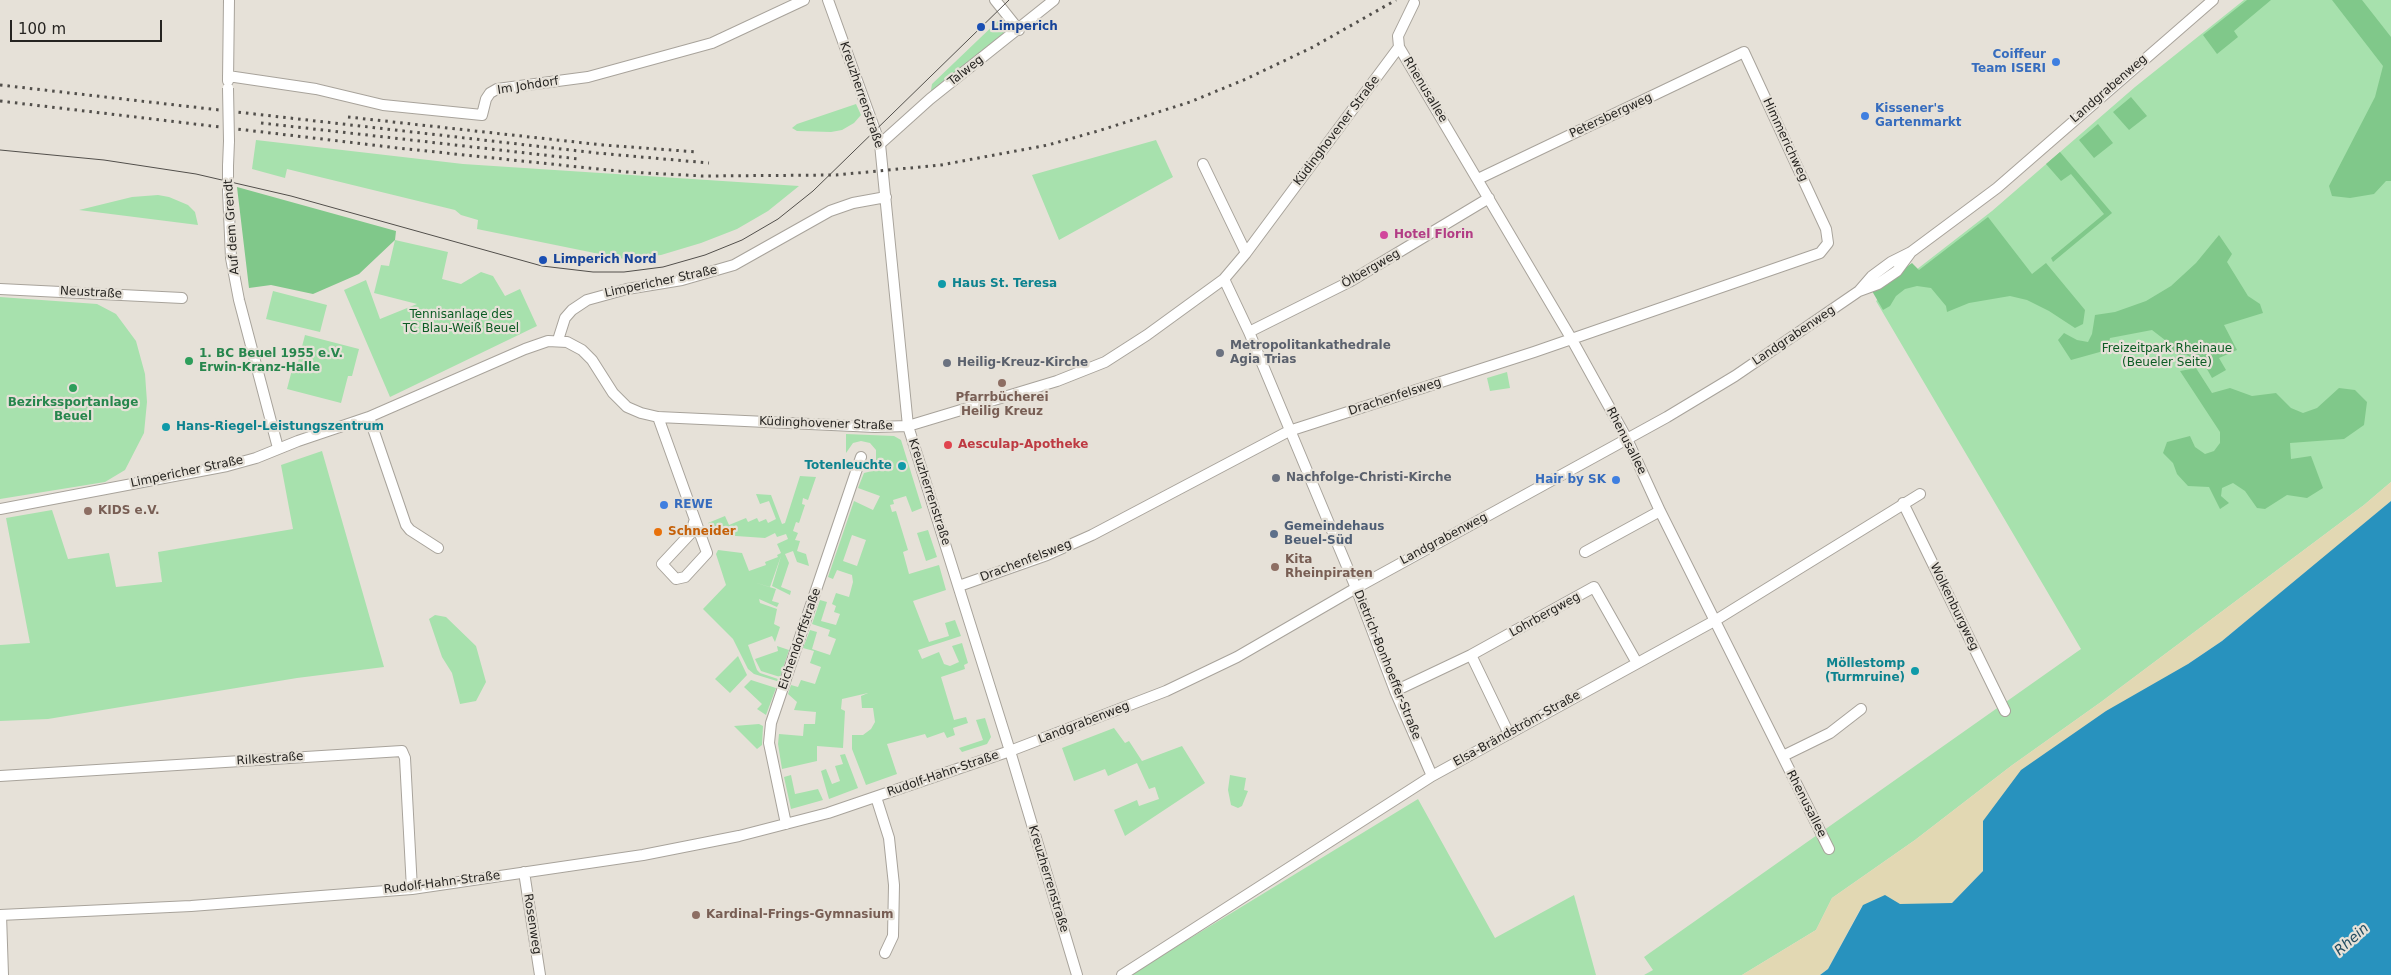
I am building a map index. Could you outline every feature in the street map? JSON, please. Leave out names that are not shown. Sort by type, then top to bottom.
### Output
[{"type":"street","name":"Auf dem Grendt","points":[[229,0],[228,191],[231,258],[239,300],[278,448]]},
{"type":"street","name":"Im Johdorf","points":[[228,76],[316,90],[382,104],[482,116],[486,99],[490,93],[497,89],[588,77],[712,43],[804,0]]},
{"type":"street","name":"Kreuzherrenstraße","points":[[828,0],[880,144],[908,426],[1010,751],[1077,975]]},
{"type":"street","points":[[995,0],[1019,30]]},
{"type":"street","name":"Talweg","points":[[880,144],[930,99],[1019,30],[1054,0]]},
{"type":"street","name":"Landgrabenweg","points":[[1010,751],[1122,709],[1192,680],[1237,657],[1356,588],[1627,439],[1735,376],[1859,291],[1872,276],[1890,262],[1911,252],[1997,188],[2213,0]]},
{"type":"street","name":"Küdinghovener Straße","points":[[558,340],[582,350],[592,360],[613,393],[627,407],[641,413],[658,417],[875,427],[908,426],[1057,380],[1105,362],[1147,335],[1224,279],[1246,253],[1399,47],[1398,36],[1414,2]]},
{"type":"street","name":"Rhenusallee","points":[[1399,47],[1571,338],[1627,439],[1660,511],[1829,849]]},
{"type":"street","name":"Petersbergweg","points":[[1478,179],[1744,52]]},
{"type":"street","name":"Himmerichweg","points":[[1744,52],[1826,229]]},
{"type":"street","points":[[1203,164],[1246,253]]},
{"type":"street","name":"Limpericher Straße","points":[[0,509],[227,466],[256,458],[278,448],[369,417],[525,349],[548,341],[558,340],[565,318],[587,300],[627,288],[682,280],[734,265],[830,211],[861,201],[886,197]]},
{"type":"street","name":"Ölbergweg","points":[[1249,332],[1349,282],[1489,198]]},
{"type":"street","name":"Drachenfelsweg","points":[[959,586],[1047,555],[1092,535],[1289,431],[1534,352],[1820,253],[1828,243],[1826,229]]},
{"type":"street","name":"Dietrich-Bonhoeffer-Straße","points":[[1224,279],[1249,332],[1356,588],[1395,691],[1432,776]]},
{"type":"street","name":"Neustraße","points":[[0,289],[182,298]]},
{"type":"street","points":[[369,417],[406,525],[410,530],[438,548]]},
{"type":"street","points":[[658,417],[694,522],[707,553],[685,577],[676,579],[662,564],[691,533],[694,522]]},
{"type":"street","name":"Eichendorffstraße","points":[[786,824],[769,743],[771,723],[862,457]]},
{"type":"street","name":"Elsa-Brändström-Straße","points":[[1122,975],[1432,776],[1716,620],[1902,503],[1920,494]]},
{"type":"street","name":"Wolkenburgweg","points":[[1902,503],[2005,710]]},
{"type":"street","points":[[1585,552],[1660,511]]},
{"type":"street","name":"Lohrbergweg","points":[[1395,691],[1471,655],[1594,587],[1637,663]]},
{"type":"street","points":[[1471,655],[1509,734]]},
{"type":"street","points":[[1783,756],[1830,733],[1861,709]]},
{"type":"street","name":"Rilkestraße","points":[[0,776],[402,751],[405,758],[412,889]]},
{"type":"street","name":"Rudolf-Hahn-Straße","points":[[3,975],[0,915],[191,906],[412,889],[642,855],[737,836],[828,813],[1010,751]]},
{"type":"street","name":"Rudolf-Hahn-Straße","points":[[876,797],[888,838],[894,885],[893,936],[884,953]]},
{"type":"street","name":"Rosenweg","points":[[524,872],[540,975]]},
{"type":"green space","name":"Freizeitpark Rheinaue (Beueler Seite)","points":[[2244,0],[2391,0],[2391,482],[2364,505],[2101,702],[2011,766],[1915,840],[1832,898],[1816,930],[1742,975],[1644,975],[1653,970],[1644,957],[2081,649],[1876,301],[1992,211],[2135,87]]},
{"type":"green space","points":[[2247,0],[2271,0],[2234,31],[2238,37],[2217,54],[2203,35]]},
{"type":"green space","points":[[2332,0],[2362,0],[2391,37],[2391,181],[2386,181],[2374,194],[2350,198],[2332,196],[2329,186],[2375,97],[2383,66]]},
{"type":"green space","points":[[1001,18],[1004,33],[930,96],[932,84]]},
{"type":"green space","points":[[2131,97],[2147,116],[2129,130],[2113,112]]},
{"type":"green space","points":[[856,104],[861,115],[854,123],[842,130],[831,132],[797,131],[792,128],[797,124]]},
{"type":"green space","points":[[2098,124],[2113,143],[2094,158],[2079,140]]},
{"type":"green space","points":[[256,140],[463,164],[799,186],[768,211],[737,229],[701,243],[661,255],[624,259],[477,229],[478,220],[461,215],[455,210],[287,169],[285,178],[252,169]]},
{"type":"green space","points":[[1156,140],[1173,177],[1059,240],[1032,175]]},
{"type":"green space","points":[[2060,152],[2112,213],[2053,262],[2051,258],[2104,214],[2071,174],[2061,181],[2046,164]]},
{"type":"green space","points":[[237,187],[396,231],[395,240],[359,274],[313,294],[271,285],[249,288]]},
{"type":"green space","points":[[158,195],[169,197],[188,205],[195,212],[198,225],[79,210],[132,197]]},
{"type":"green space","points":[[1988,217],[2032,274],[2046,263],[2085,310],[2083,324],[2075,328],[2049,311],[2027,300],[2010,296],[1969,303],[1947,312],[1946,306],[1931,288],[1917,286],[1905,289],[1896,296],[1890,306],[1883,310],[1872,291],[1912,263],[1919,270]]},
{"type":"green space","points":[[2219,235],[2232,254],[2227,262],[2248,296],[2260,304],[2263,313],[2224,325],[2237,350],[2219,358],[2226,370],[2212,378],[2203,362],[2186,355],[2176,354],[2165,340],[2152,330],[2110,338],[2107,350],[2071,360],[2058,340],[2064,333],[2077,340],[2088,342],[2092,334],[2095,315],[2115,312],[2146,301],[2171,286],[2196,263]]},
{"type":"green space","name":"Tennisanlage des TC Blau-Weiß Beuel","points":[[395,240],[448,252],[442,279],[461,284],[481,272],[493,276],[505,296],[520,289],[537,326],[390,397],[344,290],[366,280],[380,319],[417,304],[374,293],[381,265],[389,266]]},
{"type":"green space","points":[[273,291],[327,305],[320,332],[266,319]]},
{"type":"green space","name":"Bezirkssportanlage Beuel","points":[[0,297],[97,304],[116,314],[136,341],[145,374],[147,402],[144,433],[125,470],[105,482],[0,499]]},
{"type":"green space","points":[[305,335],[359,349],[352,376],[348,376],[341,403],[287,389],[294,362],[298,362]]},
{"type":"green space","points":[[2196,368],[2212,393],[2230,388],[2252,396],[2276,393],[2291,408],[2303,413],[2317,408],[2339,388],[2355,390],[2367,402],[2364,425],[2344,439],[2290,443],[2291,459],[2311,456],[2323,488],[2307,498],[2287,495],[2265,509],[2257,508],[2245,491],[2233,483],[2222,488],[2221,496],[2229,503],[2220,509],[2209,487],[2188,486],[2177,474],[2173,463],[2163,453],[2167,442],[2190,436],[2195,447],[2205,454],[2214,451],[2220,443],[2220,432],[2180,371]]},
{"type":"green space","points":[[1507,372],[1510,388],[1490,391],[1487,378]]},
{"type":"green space","points":[[846,434],[894,436],[901,440],[922,508],[912,512],[906,496],[893,500],[894,504],[890,505],[892,512],[896,511],[908,550],[903,552],[909,574],[939,565],[946,590],[913,601],[929,642],[949,636],[945,623],[955,620],[961,636],[918,650],[922,659],[939,652],[944,664],[950,666],[959,662],[952,646],[962,643],[968,663],[964,665],[965,669],[941,677],[954,720],[966,717],[968,723],[953,728],[955,735],[947,738],[944,732],[927,738],[925,734],[887,744],[897,774],[866,785],[852,749],[852,735],[863,735],[871,729],[875,722],[873,708],[862,708],[861,696],[868,693],[842,699],[841,709],[845,711],[843,748],[817,746],[817,761],[782,769],[778,744],[779,734],[803,736],[804,724],[815,724],[816,712],[794,710],[797,702],[788,694],[791,685],[798,687],[801,680],[815,684],[821,667],[810,663],[814,651],[803,648],[810,630],[817,632],[812,649],[830,655],[836,639],[828,636],[830,630],[812,624],[820,600],[827,602],[821,621],[836,625],[840,614],[834,612],[836,606],[832,604],[836,593],[849,597],[853,582],[852,575],[837,570],[833,579],[828,577],[854,501],[873,510],[880,496],[858,488],[864,473],[872,471],[876,464],[876,450],[870,443],[861,441],[853,443],[846,453]],"holes":[[[852,535],[866,540],[857,566],[843,561]]]},
{"type":"green space","points":[[322,451],[384,667],[297,678],[48,719],[0,721],[0,645],[30,643],[6,518],[52,510],[68,559],[109,553],[116,587],[162,582],[158,552],[293,529],[281,465]]},
{"type":"green space","points":[[800,476],[816,477],[808,500],[803,498],[802,504],[805,505],[799,523],[796,522],[793,531],[798,533],[795,540],[800,541],[797,551],[806,554],[809,566],[797,562],[793,551],[785,554],[789,563],[781,587],[791,591],[790,595],[772,586],[781,556],[770,587],[753,582],[776,589],[772,601],[779,603],[777,607],[759,599],[760,603],[777,609],[774,624],[780,627],[775,642],[772,636],[748,645],[757,670],[760,673],[781,680],[780,682],[754,674],[748,669],[733,639],[703,609],[726,585],[716,554],[718,550],[742,553],[749,571],[766,565],[765,562],[778,557],[777,555],[781,553],[777,544],[788,539],[786,534],[777,537],[775,533],[765,538],[707,534],[705,529],[710,527],[708,523],[725,516],[729,525],[746,518],[748,522],[757,518],[759,522],[766,519],[768,523],[776,519],[769,501],[760,504],[756,494],[771,495],[782,524],[785,523]]},
{"type":"green space","points":[[928,530],[937,557],[926,561],[917,533]]},
{"type":"green space","points":[[435,615],[446,617],[476,646],[486,682],[476,701],[460,704],[452,673],[442,657],[429,619]]},
{"type":"green space","points":[[777,646],[789,650],[780,677],[761,671],[755,659],[778,651]]},
{"type":"green space","points":[[738,656],[747,675],[730,693],[715,679]]},
{"type":"green space","points":[[751,680],[776,688],[766,715],[757,709],[762,704],[744,687]]},
{"type":"green space","points":[[985,718],[991,737],[987,744],[962,752],[959,748],[983,740],[976,720]]},
{"type":"green space","points":[[759,724],[763,726],[762,745],[757,749],[734,726]]},
{"type":"green space","points":[[1114,728],[1125,743],[1129,741],[1142,761],[1182,746],[1205,783],[1125,836],[1114,810],[1137,800],[1139,806],[1159,799],[1155,787],[1149,789],[1137,763],[1108,776],[1105,769],[1074,781],[1062,748]]},
{"type":"green space","points":[[845,754],[858,788],[829,799],[821,771],[826,769],[832,784],[840,781],[835,766],[843,764],[840,755]]},
{"type":"green space","points":[[791,775],[795,794],[818,789],[823,800],[791,809],[784,777]]},
{"type":"green space","points":[[1230,775],[1246,778],[1244,790],[1248,791],[1242,806],[1238,808],[1231,805],[1228,790]]},
{"type":"green space","points":[[1418,799],[1495,938],[1574,895],[1596,975],[1130,975]]},
{"type":"sand","points":[[2391,482],[2391,501],[2345,541],[2222,641],[2188,664],[1983,821],[1983,871],[1952,903],[1862,906],[1828,969],[1820,975],[1742,975],[1816,930],[1832,898],[1915,840],[2011,766],[2101,702],[2364,505]]},
{"type":"water","name":"Rhein","points":[[2391,501],[2391,975],[1820,975],[1828,969],[1863,905],[1885,895],[1900,904],[1952,903],[1983,871],[1983,821],[2021,770],[2106,711],[2188,664],[2222,641]]},
{"type":"tram line","points":[[0,150],[104,160],[196,174],[291,196],[542,266],[593,272],[624,272],[663,267],[705,255],[742,240],[778,219],[813,191],[1009,0]]},
{"type":"railway","points":[[0,101],[398,148],[627,172],[703,176],[836,175],[941,165],[1048,145],[1098,131],[1190,102],[1246,79],[1313,47],[1396,0]]},
{"type":"railway","points":[[0,85],[597,153],[709,163]]},
{"type":"railway","points":[[348,117],[603,145],[698,152]]},
{"type":"railway","points":[[261,123],[579,159]]},
{"type":"place","name":"Limperich","points":[[981,27]]},
{"type":"place","name":"Coiffeur Team ISERI","points":[[2056,62]]},
{"type":"place","name":"Kissener's Gartenmarkt","points":[[1865,116]]},
{"type":"place","name":"Hotel Florin","points":[[1384,235]]},
{"type":"place","name":"Limperich Nord","points":[[543,260]]},
{"type":"place","name":"Haus St. Teresa","points":[[942,284]]},
{"type":"place","name":"Metropolitankathedrale Agia Trias","points":[[1220,353]]},
{"type":"place","name":"1. BC Beuel 1955 e.V. Erwin-Kranz-Halle","points":[[189,361]]},
{"type":"place","name":"Heilig-Kreuz-Kirche","points":[[947,363]]},
{"type":"place","name":"Pfarrbücherei Heilig Kreuz","points":[[1002,383]]},
{"type":"place","name":"Bezirkssportanlage Beuel","points":[[73,388]]},
{"type":"place","name":"Hans-Riegel-Leistungszentrum","points":[[166,427]]},
{"type":"place","name":"Aesculap-Apotheke","points":[[948,445]]},
{"type":"place","name":"Totenleuchte","points":[[902,466]]},
{"type":"place","name":"Nachfolge-Christi-Kirche","points":[[1276,478]]},
{"type":"place","name":"Hair by SK","points":[[1616,480]]},
{"type":"place","name":"REWE","points":[[664,505]]},
{"type":"place","name":"KIDS e.V.","points":[[88,511]]},
{"type":"place","name":"Schneider","points":[[658,532]]},
{"type":"place","name":"Gemeindehaus Beuel-Süd","points":[[1274,534]]},
{"type":"place","name":"Kita Rheinpiraten","points":[[1275,567]]},
{"type":"place","name":"Möllestomp (Turmruine)","points":[[1915,671]]},
{"type":"place","name":"Kardinal-Frings-Gymnasium","points":[[696,915]]}]
